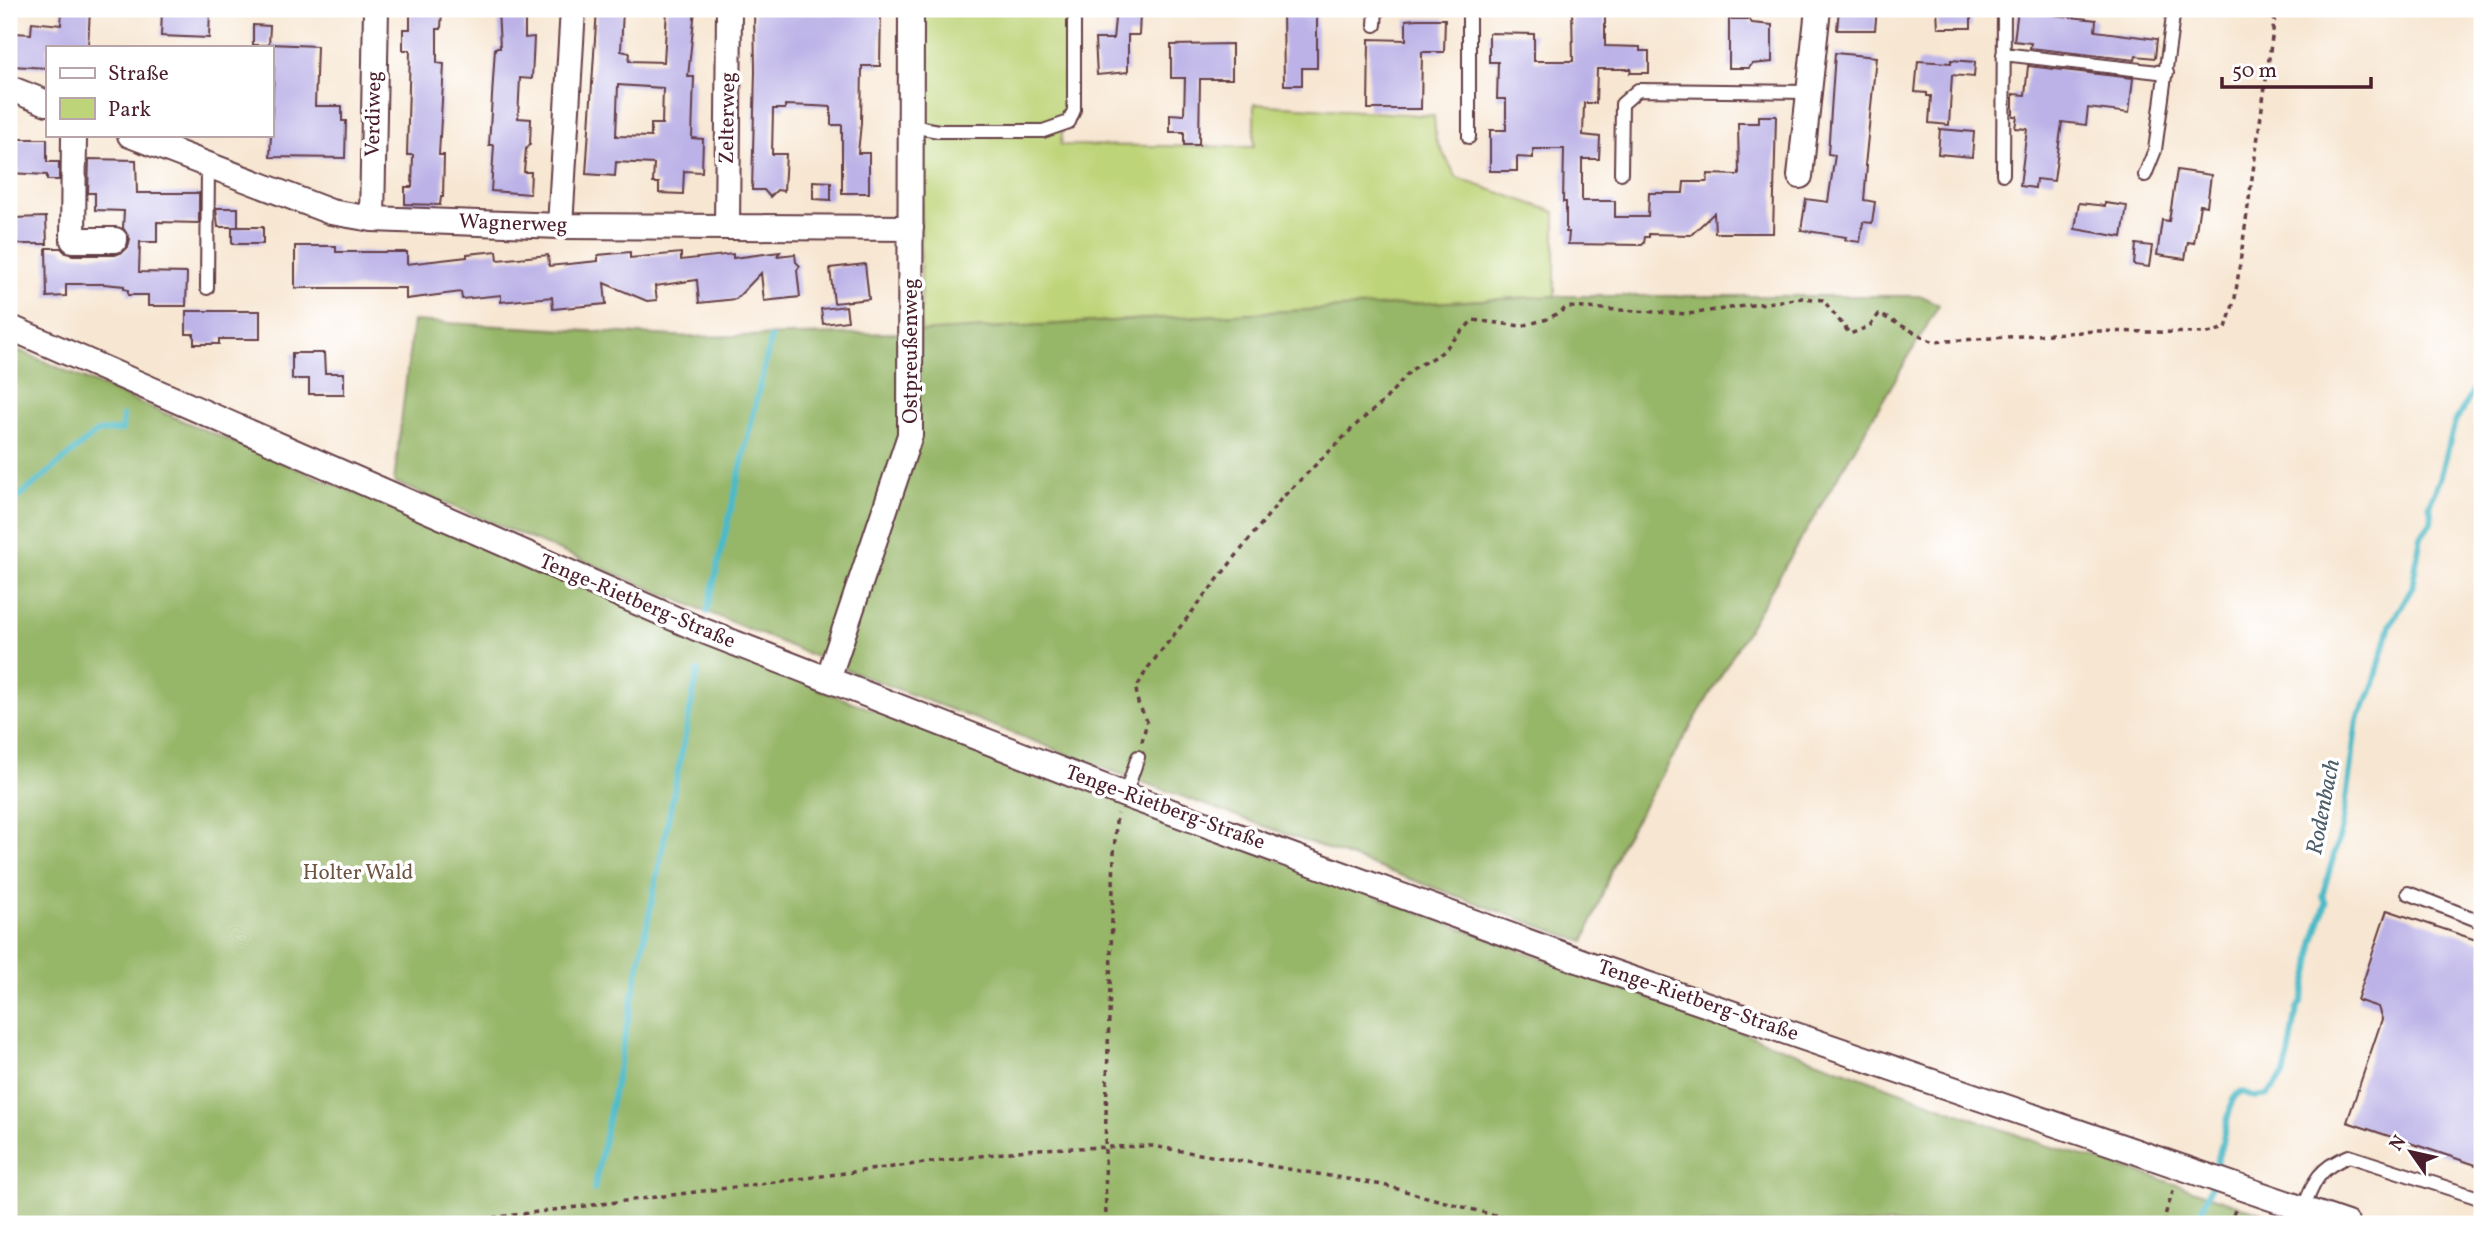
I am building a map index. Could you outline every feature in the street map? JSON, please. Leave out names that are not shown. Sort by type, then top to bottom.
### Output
[{"type":"street","name":"Verdiweg","points":[[372,219],[376,9]]},
{"type":"street","points":[[561,226],[573,9]]},
{"type":"street","name":"Zelterweg","points":[[727,227],[729,9]]},
{"type":"street","name":"Ostpreußenweg","points":[[828,679],[910,435],[911,9]]},
{"type":"street","points":[[1800,176],[1818,9]]},
{"type":"street","points":[[9,88],[46,103]]},
{"type":"street","points":[[74,136],[73,240],[115,240]]},
{"type":"street","name":"Wagnerweg","points":[[133,136],[331,212],[372,219],[561,226],[911,228]]},
{"type":"street","name":"Tenge-Rietberg-Straße","points":[[9,327],[696,628],[1125,795],[1597,967],[2347,1224]]},
{"type":"lane","points":[[1375,25],[1376,9]]},
{"type":"lane","points":[[1469,9],[1469,137]]},
{"type":"lane","points":[[2003,174],[2004,9]]},
{"type":"lane","points":[[2145,175],[2155,150],[2174,9]]},
{"type":"lane","points":[[911,126],[939,131],[1043,131],[1069,122],[1074,110],[1074,22]]},
{"type":"lane","points":[[2003,54],[2167,73]]},
{"type":"lane","points":[[1622,173],[1622,104],[1639,90],[1808,92]]},
{"type":"lane","points":[[208,165],[208,288]]},
{"type":"lane","points":[[1125,795],[1138,757]]},
{"type":"lane","points":[[2407,893],[2482,922]]},
{"type":"lane","points":[[2303,1210],[2319,1174],[2331,1163],[2349,1156],[2482,1199]]},
{"type":"path","points":[[1138,757],[1147,721],[1138,703],[1136,689],[1147,669],[1282,499],[1382,402],[1411,370],[1441,353],[1473,320],[1521,326],[1548,319],[1568,307],[1688,314],[1802,298],[1823,300],[1850,334],[1870,326],[1879,314],[1933,342],[2095,331],[2208,333],[2226,328],[2235,298],[2276,9]]},
{"type":"path","points":[[1106,1224],[1105,1146],[1116,822],[1125,795]]},
{"type":"path","points":[[443,1224],[1035,1149],[1105,1146],[1152,1146],[1240,1159],[1383,1185],[1489,1214],[1548,1224]]},
{"type":"path","points":[[2165,1224],[2166,1212],[2202,1176]]},
{"type":"green space","points":[[920,9],[1070,9],[1061,145],[1254,147],[1254,104],[1434,116],[1436,140],[1457,178],[1555,212],[1555,296],[921,332]]},
{"type":"green space","points":[[1555,296],[1922,296],[1939,305],[1621,845],[1584,942],[1101,767],[845,669],[394,482],[413,321],[691,337],[897,333]]},
{"type":"green space","name":"Holter Wald","points":[[9,346],[825,692],[2042,1144],[2145,1174],[2293,1224],[9,1224]]},
{"type":"building","points":[[62,9],[90,9],[88,46],[46,46],[46,68],[12,66],[14,33],[31,34],[32,22],[61,25]]},
{"type":"building","points":[[162,9],[210,9],[209,38],[161,36]]},
{"type":"building","points":[[410,9],[442,9],[441,29],[437,29],[437,63],[444,64],[439,155],[444,155],[443,197],[440,205],[405,204],[405,187],[412,187],[413,155],[407,155],[410,50],[403,50],[403,29],[410,29]]},
{"type":"building","points":[[498,9],[525,9],[525,38],[534,37],[532,79],[520,78],[518,118],[531,119],[530,144],[526,149],[524,172],[531,172],[530,194],[491,191],[494,145],[489,145],[495,48],[500,48]]},
{"type":"building","points":[[597,9],[623,9],[621,51],[630,53],[629,61],[664,62],[667,9],[695,9],[688,77],[694,77],[692,138],[703,139],[702,172],[684,171],[683,194],[659,193],[659,183],[653,183],[654,164],[616,162],[615,176],[586,174]],"holes":[[[618,85],[663,88],[662,124],[651,124],[651,137],[616,136]]]},
{"type":"building","points":[[754,9],[784,9],[783,11],[794,11],[794,14],[853,14],[853,9],[881,9],[880,66],[862,66],[858,153],[869,153],[869,193],[842,193],[842,125],[831,125],[831,107],[785,105],[785,109],[773,109],[772,154],[786,154],[784,191],[777,190],[770,197],[764,190],[752,190]]},
{"type":"building","points":[[1116,9],[1140,13],[1139,35],[1128,35],[1128,72],[1097,75],[1095,39],[1113,39]]},
{"type":"building","points":[[1283,9],[1317,9],[1317,68],[1302,68],[1302,85],[1284,85]]},
{"type":"building","points":[[1572,9],[1605,9],[1605,46],[1640,47],[1640,51],[1649,51],[1649,73],[1630,73],[1631,69],[1597,69],[1596,103],[1584,103],[1583,135],[1600,137],[1599,159],[1582,159],[1582,201],[1615,201],[1615,217],[1648,217],[1649,193],[1683,193],[1684,182],[1707,182],[1708,174],[1739,175],[1738,123],[1759,123],[1759,116],[1776,116],[1773,233],[1715,233],[1714,213],[1691,235],[1649,234],[1642,245],[1568,244],[1566,202],[1563,202],[1564,149],[1533,149],[1533,158],[1517,157],[1517,171],[1490,171],[1490,130],[1506,130],[1506,99],[1497,99],[1498,62],[1489,62],[1489,33],[1534,34],[1534,61],[1573,61]]},
{"type":"building","points":[[1839,9],[1877,9],[1875,30],[1837,30]]},
{"type":"building","points":[[1937,9],[1971,9],[1971,28],[1938,28]]},
{"type":"building","points":[[2018,9],[2046,9],[2045,14],[2096,20],[2095,31],[2157,39],[2155,58],[2136,56],[2135,60],[2030,48],[2031,43],[2014,41]]},
{"type":"building","points":[[1445,19],[1444,52],[1422,52],[1421,109],[1368,109],[1369,39],[1406,40],[1406,20]]},
{"type":"building","points":[[1729,19],[1749,19],[1752,23],[1772,25],[1772,62],[1752,64],[1749,68],[1729,68]]},
{"type":"building","points":[[253,25],[270,26],[269,45],[253,45]]},
{"type":"building","points":[[1232,44],[1232,79],[1200,79],[1199,145],[1184,145],[1184,132],[1170,132],[1170,114],[1184,115],[1185,78],[1171,78],[1171,45]]},
{"type":"building","points":[[271,46],[317,46],[315,106],[342,106],[342,121],[346,121],[345,158],[270,157],[274,67]]},
{"type":"building","points":[[1835,53],[1876,57],[1864,200],[1875,202],[1872,223],[1863,222],[1860,242],[1845,240],[1846,237],[1801,230],[1806,199],[1828,202],[1835,155],[1828,154]]},
{"type":"building","points":[[1951,60],[1975,62],[1974,77],[1952,75],[1949,125],[1929,123],[1931,96],[1915,92],[1918,61],[1951,63]]},
{"type":"building","points":[[2028,66],[2133,78],[2129,113],[2088,108],[2086,125],[2062,122],[2054,181],[2036,179],[2035,188],[2020,186],[2027,129],[2015,128],[2017,116],[2013,116],[2013,94],[2025,95]]},
{"type":"building","points":[[1940,129],[1974,132],[1972,157],[1938,154]]},
{"type":"building","points":[[11,139],[47,139],[47,162],[59,162],[59,180],[47,180],[47,175],[10,173]]},
{"type":"building","points":[[89,159],[136,160],[137,193],[199,193],[199,223],[157,222],[157,242],[140,242],[139,272],[187,273],[186,306],[148,306],[148,295],[128,295],[124,286],[104,284],[66,284],[66,296],[47,297],[46,248],[61,248],[73,255],[115,255],[128,247],[130,239],[123,228],[124,211],[95,210],[95,193],[88,193]]},
{"type":"building","points":[[2177,170],[2211,175],[2207,206],[2200,205],[2194,243],[2188,242],[2185,259],[2157,255],[2162,220],[2169,221]]},
{"type":"building","points":[[813,181],[831,182],[831,200],[813,199]]},
{"type":"building","points":[[2079,203],[2127,206],[2122,237],[2075,229]]},
{"type":"building","points":[[216,208],[238,208],[238,227],[218,227]]},
{"type":"building","points":[[46,217],[47,244],[13,244],[12,218]]},
{"type":"building","points":[[232,227],[263,227],[263,244],[232,244]]},
{"type":"building","points":[[2136,244],[2152,246],[2149,267],[2134,265]]},
{"type":"building","points":[[295,246],[336,246],[336,252],[407,252],[407,264],[497,251],[498,260],[548,255],[549,266],[598,261],[598,255],[630,252],[630,258],[681,253],[681,260],[733,254],[733,258],[780,252],[777,256],[795,254],[796,262],[800,266],[797,270],[800,297],[764,301],[761,273],[736,299],[699,303],[697,280],[655,286],[657,300],[647,301],[604,283],[606,304],[553,309],[552,297],[501,302],[501,295],[462,299],[461,292],[406,299],[406,288],[295,288]]},
{"type":"building","points":[[865,264],[869,299],[834,303],[830,268]]},
{"type":"building","points":[[846,306],[848,321],[823,324],[821,309]]},
{"type":"building","points":[[186,311],[260,311],[260,339],[219,339],[219,344],[194,344],[194,334],[186,334]]},
{"type":"building","points":[[292,353],[324,353],[325,373],[344,373],[344,394],[309,394],[309,379],[292,379]]},
{"type":"building","points":[[2387,910],[2482,942],[2482,1167],[2347,1122],[2382,1019],[2378,1007],[2357,1000]]},
{"type":"waterway","points":[[707,612],[771,338]]},
{"type":"waterway","name":"Rodenbach","points":[[2214,1175],[2232,1101],[2237,1094],[2243,1092],[2255,1097],[2268,1095],[2284,1074],[2297,1008],[2302,1001],[2311,966],[2313,944],[2326,903],[2322,896],[2342,828],[2357,720],[2372,691],[2390,625],[2412,588],[2421,536],[2431,522],[2429,505],[2440,479],[2455,422],[2482,375]]},
{"type":"waterway","points":[[9,505],[97,432],[122,430],[123,416]]},
{"type":"waterway","points":[[594,1190],[698,671]]},
{"type":"waterway","name":"Rodenbach","points":[[2198,1224],[2211,1185]]}]
